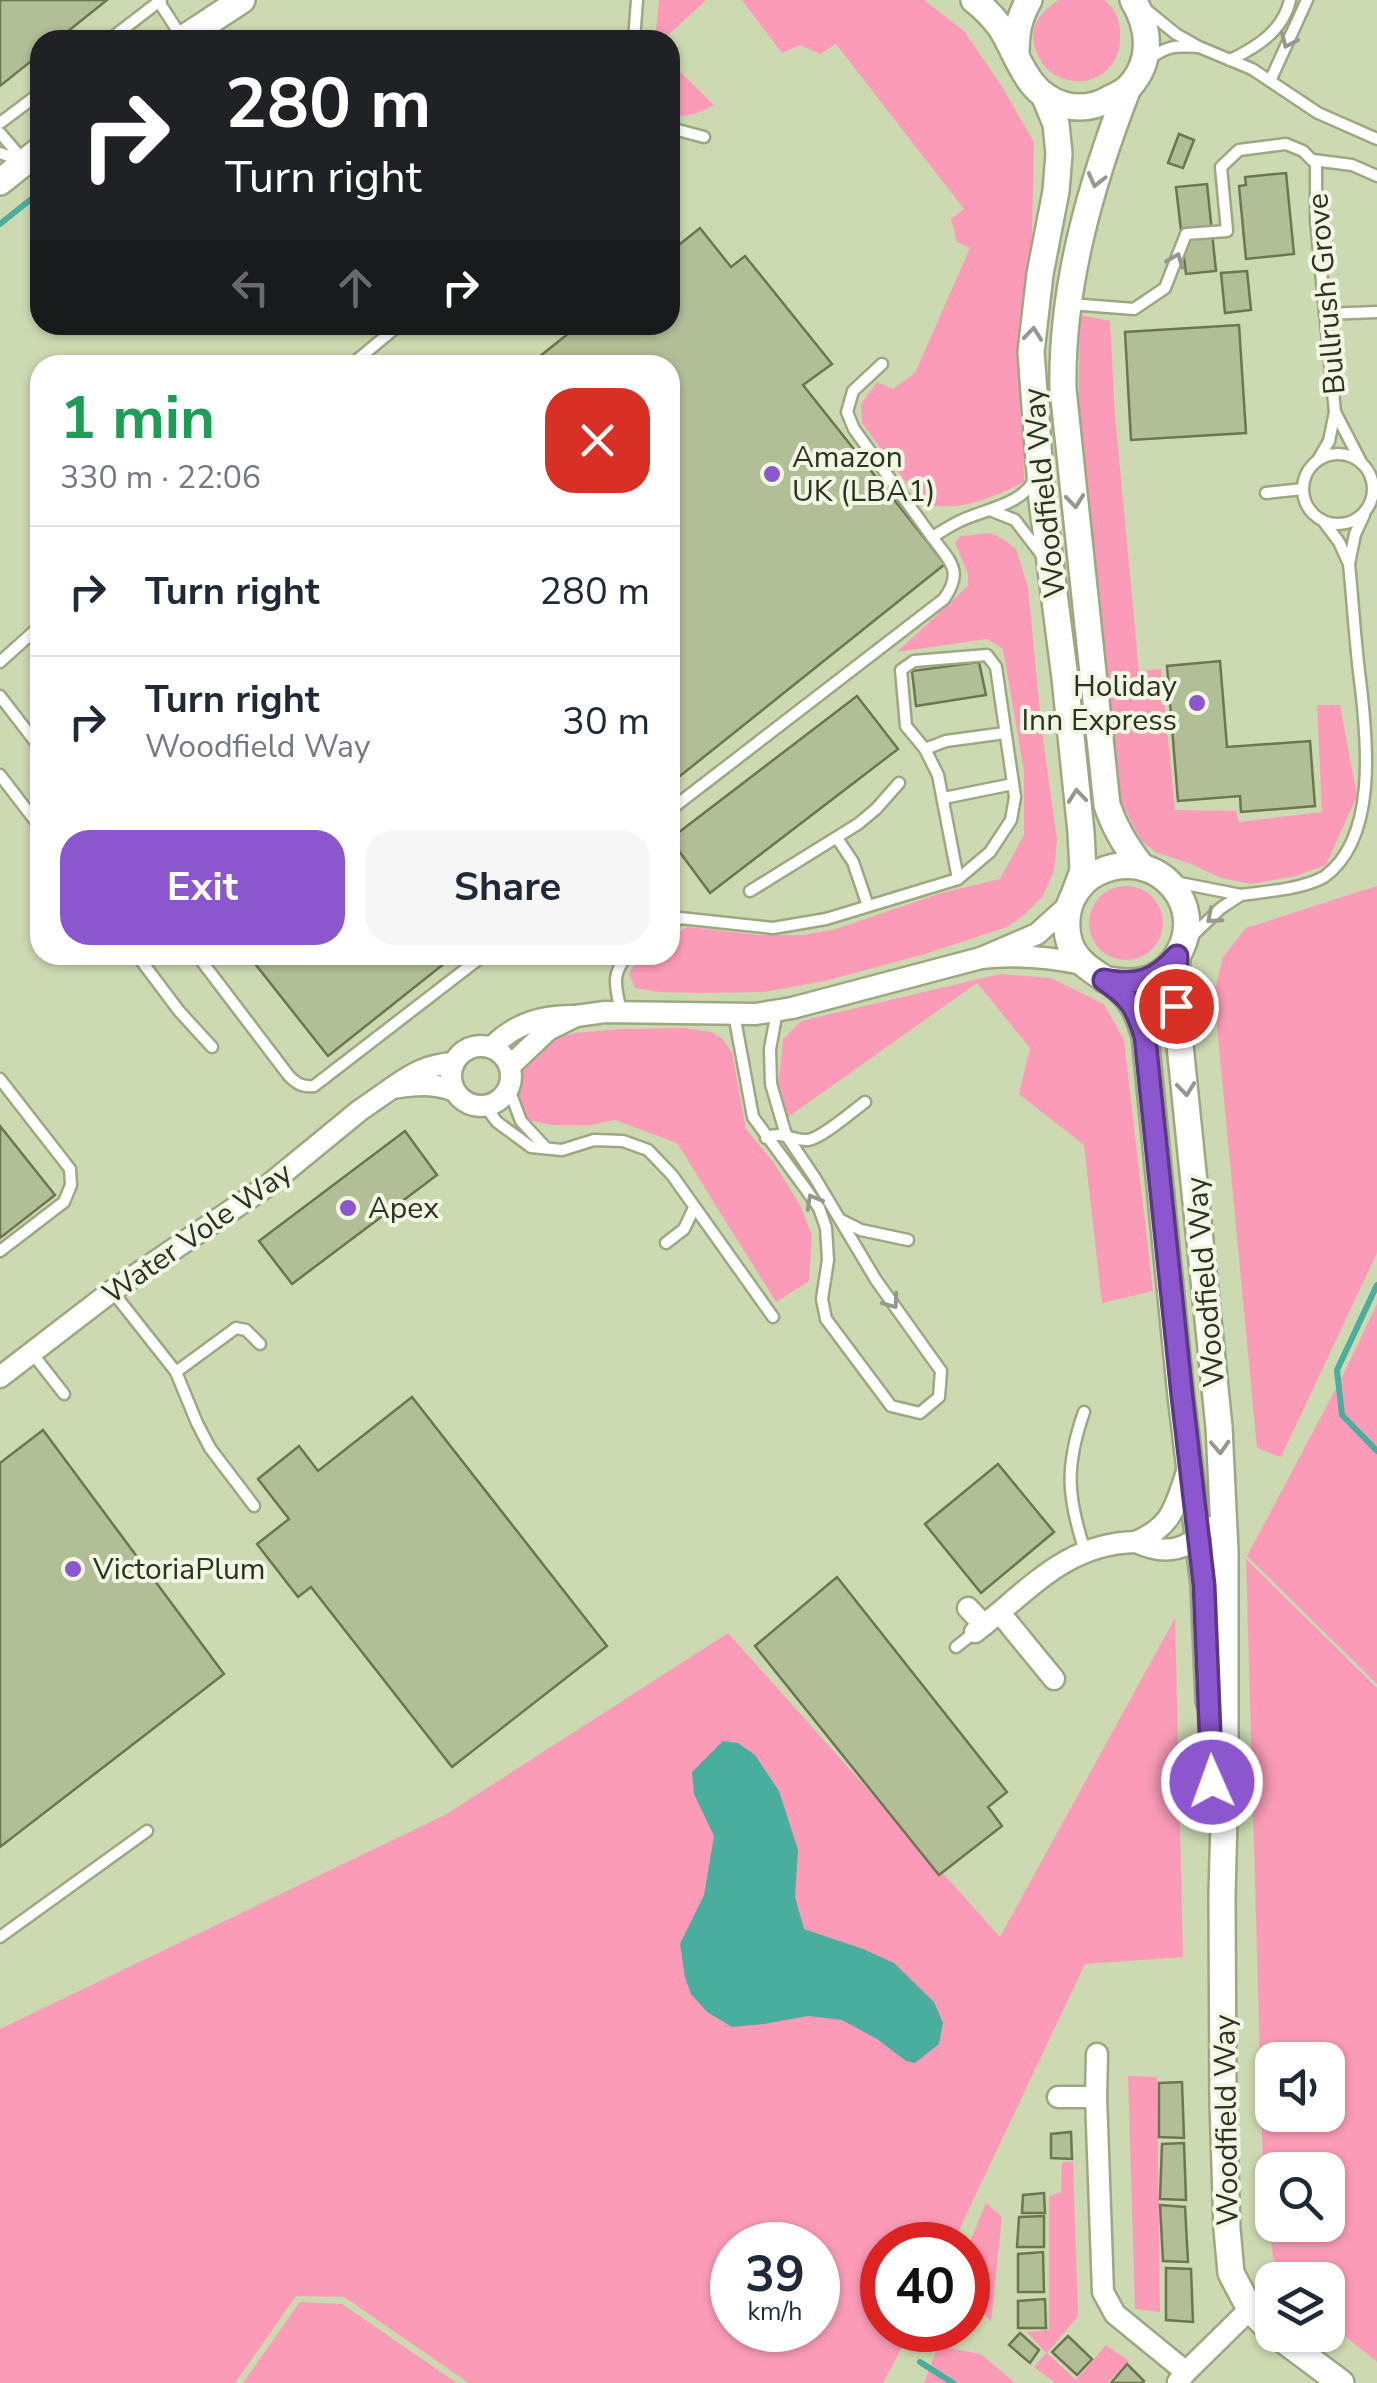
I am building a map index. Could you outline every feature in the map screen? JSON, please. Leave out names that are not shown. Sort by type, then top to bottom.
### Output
[{"type":"street","points":[[196,30],[242,0]]},
{"type":"street","name":"Woodfield Way","points":[[974,0],[1000,28],[1029,81],[1044,96],[1056,124],[1056,191],[1040,274],[1032,352],[1039,467],[1081,832],[1083,871],[1072,898]]},
{"type":"street","points":[[1016,56],[1016,28],[1029,0]]},
{"type":"street","points":[[1134,0],[1144,17],[1148,40],[1144,63]]},
{"type":"street","name":"Woodfield Way","points":[[1142,866],[1123,843],[1107,804],[1063,355],[1072,279],[1099,168],[1128,88],[1144,63]]},
{"type":"street","points":[[1044,96],[1080,107],[1099,105],[1128,88]]},
{"type":"street","points":[[0,182],[30,158]]},
{"type":"street","points":[[492,1047],[516,1028],[554,1016],[621,1012],[756,1014],[982,958],[1037,934],[1092,875],[1114,865],[1150,868],[1173,886],[1184,907],[1186,935],[1179,952],[1164,971],[1151,978],[1127,984],[1104,980],[1082,964],[1070,945],[1066,924],[1072,898]]},
{"type":"street","name":"Woodfield Way","points":[[1179,952],[1176,1006],[1214,1370],[1225,1551],[1222,1895],[1228,2229],[1232,2273],[1255,2314]]},
{"type":"street","points":[[982,958],[1042,957],[1082,964]]},
{"type":"street","name":"Woodfield Way","points":[[1104,980],[1121,991],[1137,1011],[1145,1037],[1204,1585],[1212,1782],[1222,1895]]},
{"type":"street","points":[[510,1066],[548,1030],[576,1016]]},
{"type":"street","points":[[392,1088],[438,1085],[455,1091],[467,1102],[485,1106],[508,1089],[510,1066],[492,1047],[466,1049],[453,1063],[451,1081],[455,1091]]},
{"type":"street","name":"Water Vole Way","points":[[0,1377],[112,1291],[270,1184],[392,1088],[421,1069],[453,1063]]},
{"type":"street","name":"Woodfield Way","points":[[1136,1542],[1164,1526],[1190,1464]]},
{"type":"street","name":"Woodfield Way","points":[[1198,1538],[1216,1513],[1222,1489]]},
{"type":"street","points":[[986,1623],[1063,1562],[1085,1551],[1136,1542],[1168,1551],[1186,1547],[1198,1538]]},
{"type":"street","points":[[968,1608],[1054,1679]]},
{"type":"street","points":[[1097,2054],[1103,2292],[1115,2314],[1182,2377],[1250,2309]]},
{"type":"street","points":[[1058,2097],[1096,2097]]},
{"type":"street","name":"Woodfield Way","points":[[1300,2352],[1341,2383]]},
{"type":"lane","points":[[635,30],[637,0]]},
{"type":"lane","points":[[1134,0],[1176,34],[1252,69],[1318,113],[1377,138]]},
{"type":"lane","points":[[1230,60],[1274,32],[1288,11],[1290,0]]},
{"type":"lane","points":[[1270,81],[1306,0]]},
{"type":"lane","points":[[122,30],[160,1],[177,30]]},
{"type":"lane","points":[[1144,63],[1173,46],[1199,47]]},
{"type":"lane","points":[[0,123],[30,100]]},
{"type":"lane","points":[[680,131],[704,137]]},
{"type":"lane","points":[[0,133],[30,155]]},
{"type":"lane","name":"Bullrush Grove","points":[[1070,304],[1134,308],[1165,288],[1186,234],[1227,231],[1222,167],[1239,150],[1286,144],[1303,151],[1316,164],[1316,221],[1335,412],[1329,441],[1318,461]]},
{"type":"lane","points":[[0,154],[30,156]]},
{"type":"lane","points":[[1312,160],[1352,165],[1377,176]]},
{"type":"lane","points":[[1325,314],[1377,312]]},
{"type":"lane","points":[[363,355],[387,335]]},
{"type":"lane","points":[[680,802],[944,599],[953,587],[953,564],[854,429],[847,412],[853,391],[882,364]]},
{"type":"lane","name":"Bullrush Grove","points":[[1335,412],[1369,467]]},
{"type":"lane","points":[[1165,879],[1241,895],[1304,885],[1326,876],[1346,860],[1363,837],[1371,810],[1373,780],[1349,564],[1355,534],[1374,495],[1373,481],[1369,467],[1346,454],[1335,454],[1312,465],[1303,489],[1306,504],[1339,542],[1349,564]]},
{"type":"lane","points":[[932,537],[960,521],[1014,500],[1033,484],[1039,467]]},
{"type":"lane","points":[[1266,494],[1303,489]]},
{"type":"lane","points":[[1324,522],[1354,521],[1370,507]]},
{"type":"lane","points":[[990,510],[1015,520],[1036,544],[1052,573]]},
{"type":"lane","points":[[0,662],[30,635]]},
{"type":"lane","points":[[680,918],[772,928],[826,919],[958,879],[990,852],[1011,820],[1015,797],[996,667],[988,655],[914,661],[901,670],[906,726],[926,749],[938,775],[958,879]]},
{"type":"lane","points":[[0,696],[30,735]]},
{"type":"lane","points":[[926,749],[1006,733]]},
{"type":"lane","points":[[0,775],[30,814]]},
{"type":"lane","points":[[750,891],[838,838],[876,809],[899,784]]},
{"type":"lane","points":[[944,798],[1013,784]]},
{"type":"lane","points":[[838,838],[853,862],[868,906]]},
{"type":"lane","points":[[1179,952],[1221,908],[1241,895]]},
{"type":"lane","points":[[144,965],[212,1047]]},
{"type":"lane","points":[[205,965],[289,1076],[306,1087],[314,1086],[471,965]]},
{"type":"lane","points":[[620,965],[614,978],[621,1012]]},
{"type":"lane","points":[[734,1014],[752,1118],[819,1208],[826,1228],[828,1260],[822,1299],[826,1319],[891,1406],[920,1413],[938,1397],[942,1372],[876,1280],[786,1135],[771,1084],[770,1049],[778,1010]]},
{"type":"lane","points":[[0,1079],[70,1169],[71,1185],[64,1202],[0,1251]]},
{"type":"lane","points":[[508,1089],[521,1121],[546,1148]]},
{"type":"lane","points":[[766,1138],[778,1134],[814,1138],[866,1102]]},
{"type":"lane","points":[[485,1106],[510,1134],[531,1147],[562,1150],[594,1140],[623,1140],[648,1150],[672,1175],[773,1317]]},
{"type":"lane","points":[[666,1244],[684,1229],[694,1208]]},
{"type":"lane","points":[[840,1220],[862,1230],[908,1240]]},
{"type":"lane","points":[[112,1291],[176,1372],[210,1448],[254,1506]]},
{"type":"lane","points":[[176,1372],[236,1328],[246,1330],[260,1344]]},
{"type":"lane","points":[[32,1352],[64,1394]]},
{"type":"lane","points":[[1084,1412],[1069,1468],[1070,1496],[1085,1551]]},
{"type":"lane","points":[[956,1647],[986,1623]]},
{"type":"lane","points":[[0,1937],[147,1831]]},
{"type":"shaded area","points":[[659,0],[706,0],[674,30],[656,30]]},
{"type":"shaded area","points":[[742,0],[924,0],[964,31],[1001,85],[1034,142],[1023,409],[1024,482],[975,502],[950,506],[922,504],[862,423],[861,404],[877,382],[893,389],[915,373],[970,248],[957,242],[951,219],[964,209],[836,44],[820,54],[800,45],[782,53]]},
{"type":"shaded area","points":[[1059,0],[1105,0],[1116,14],[1120,30],[1118,53],[1107,70],[1089,80],[1068,80],[1052,73],[1038,56],[1033,36],[1035,25]]},
{"type":"shaded area","points":[[680,72],[714,105],[680,115]]},
{"type":"shaded area","points":[[1080,315],[1110,321],[1139,671],[1161,669],[1175,810],[1236,811],[1239,822],[1322,812],[1317,705],[1340,705],[1357,796],[1326,865],[1296,876],[1251,884],[1221,878],[1155,852],[1140,839],[1114,787],[1111,709],[1078,438]]},
{"type":"shaded area","points":[[990,533],[1003,539],[1016,549],[1028,587],[1057,839],[1054,871],[1043,896],[1007,927],[825,981],[764,992],[660,992],[635,988],[629,973],[635,965],[680,965],[680,931],[688,927],[759,935],[804,935],[836,929],[941,893],[1000,879],[1024,835],[1024,771],[1003,649],[987,639],[897,652],[968,586],[968,574],[955,543],[960,536]]},
{"type":"shaded area","points":[[1126,886],[1153,896],[1163,923],[1153,950],[1126,960],[1099,950],[1089,923],[1099,896]]},
{"type":"shaded area","points":[[1377,886],[1377,1253],[1281,1457],[1257,1448],[1214,994],[1223,957],[1246,928]]},
{"type":"shaded area","points":[[1000,974],[1051,978],[1104,1004],[1124,1040],[1153,1291],[1102,1303],[1084,1145],[1019,1094],[1030,1048],[977,983],[788,1117],[778,1088],[783,1039],[801,1021]]},
{"type":"shaded area","points":[[684,1028],[711,1032],[723,1039],[732,1053],[746,1129],[774,1163],[800,1205],[812,1235],[809,1281],[776,1302],[677,1143],[615,1120],[591,1125],[552,1125],[523,1119],[516,1086],[545,1041],[575,1033]]},
{"type":"shaded area","points":[[1377,1304],[1377,1684],[1247,1556]]},
{"type":"shaded area","points":[[1246,1559],[1377,1688],[1377,2362],[1345,2337],[1345,2262],[1275,2262],[1271,2242],[1345,2242],[1345,2152],[1263,2152],[1262,2132],[1345,2132],[1345,2042],[1259,2042]]},
{"type":"shaded area","points":[[1175,1618],[1183,1957],[1085,1964],[963,2222],[860,2222],[860,2352],[899,2352],[883,2383],[469,2383],[344,2297],[296,2296],[235,2383],[0,2383],[0,2029],[445,1815],[728,1633],[1000,1937]]},
{"type":"shaded area","points":[[1128,2076],[1157,2077],[1160,2312],[1135,2309]]},
{"type":"shaded area","points":[[1062,2162],[1073,2162],[1078,2316],[1047,2353],[1076,2380],[1106,2345],[1129,2361],[1107,2383],[1055,2383],[1034,2367],[1046,2353],[1027,2332],[1049,2330],[1049,2196],[1061,2192]]},
{"type":"shaded area","points":[[986,2203],[1002,2217],[991,2322],[990,2222],[978,2222]]},
{"type":"shaded area","points":[[300,2302],[342,2304],[457,2383],[243,2383]]},
{"type":"shaded area","points":[[936,2352],[970,2352],[981,2354],[1015,2383],[924,2383]]},
{"type":"water","points":[[723,1741],[738,1743],[755,1755],[779,1791],[798,1850],[795,1897],[804,1929],[894,1963],[934,2002],[943,2023],[939,2044],[915,2063],[842,2020],[808,2016],[732,2027],[707,2012],[691,1994],[680,1944],[704,1895],[714,1836],[694,1794],[692,1772]]},
{"type":"building","points":[[0,0],[107,0],[70,30],[30,30],[30,62],[0,86]]},
{"type":"building","points":[[1179,134],[1194,140],[1183,168],[1168,163]]},
{"type":"building","points":[[1286,173],[1294,254],[1246,259],[1239,186],[1246,185],[1245,177]]},
{"type":"building","points":[[1207,184],[1216,271],[1186,274],[1176,187]]},
{"type":"building","name":"Amazon UK (LBA1)","points":[[700,228],[731,267],[745,256],[832,364],[803,385],[945,564],[680,776],[680,355],[542,355],[566,335],[680,335],[680,244]]},
{"type":"building","points":[[1247,271],[1251,310],[1225,313],[1221,273]]},
{"type":"building","points":[[1239,325],[1246,433],[1131,440],[1125,332]]},
{"type":"building","name":"Holiday Inn Express","points":[[1220,661],[1227,747],[1310,741],[1315,806],[1241,812],[1240,796],[1178,801],[1167,666]]},
{"type":"building","points":[[979,662],[986,695],[916,706],[912,671]]},
{"type":"building","points":[[857,696],[898,749],[710,893],[680,852],[680,831]]},
{"type":"building","points":[[256,965],[442,965],[328,1056]]},
{"type":"building","points":[[0,1126],[55,1195],[0,1238]]},
{"type":"building","name":"Apex","points":[[405,1131],[437,1175],[292,1284],[259,1241]]},
{"type":"building","points":[[412,1397],[607,1646],[452,1767],[311,1587],[298,1597],[257,1544],[289,1519],[258,1479],[299,1446],[318,1471]]},
{"type":"building","name":"VictoriaPlum","points":[[43,1430],[224,1674],[0,1847],[0,1463]]},
{"type":"building","points":[[998,1464],[1054,1532],[981,1593],[925,1524]]},
{"type":"building","points":[[837,1577],[1007,1792],[988,1807],[1002,1826],[939,1875],[755,1646]]},
{"type":"building","points":[[1182,2082],[1184,2138],[1159,2137],[1159,2083]]},
{"type":"building","points":[[1071,2132],[1072,2159],[1051,2158],[1051,2134]]},
{"type":"building","points":[[1184,2143],[1186,2200],[1160,2199],[1162,2144]]},
{"type":"building","points":[[1044,2193],[1045,2213],[1022,2213],[1023,2195]]},
{"type":"building","points":[[1160,2205],[1185,2207],[1188,2262],[1163,2261]]},
{"type":"building","points":[[1044,2216],[1044,2247],[1017,2247],[1019,2217]]},
{"type":"building","points":[[1043,2252],[1044,2292],[1018,2292],[1018,2254]]},
{"type":"building","points":[[1166,2268],[1191,2269],[1193,2322],[1166,2320]]},
{"type":"building","points":[[1045,2299],[1046,2328],[1018,2328],[1018,2301]]},
{"type":"building","points":[[1020,2333],[1039,2350],[1030,2363],[1009,2345]]},
{"type":"building","points":[[1068,2336],[1092,2359],[1077,2375],[1052,2352]]},
{"type":"building","points":[[1127,2364],[1144,2381],[1111,2383]]},
{"type":"waterway","points":[[0,224],[30,200]]},
{"type":"waterway","points":[[1377,1285],[1337,1370],[1342,1415],[1377,1451]]},
{"type":"waterway","points":[[920,2362],[953,2383]]},
{"type":"place","name":"Amazon UK (LBA1)","points":[[772,474]]},
{"type":"place","name":"Holiday Inn Express","points":[[1197,703]]},
{"type":"place","name":"Apex","points":[[348,1208]]},
{"type":"place","name":"VictoriaPlum","points":[[73,1569]]},
{"type":"route","points":[[1176,1006],[1177,956],[1164,971],[1151,978],[1127,984],[1104,980],[1121,991],[1137,1011],[1145,1037],[1204,1585],[1212,1782]]}]
